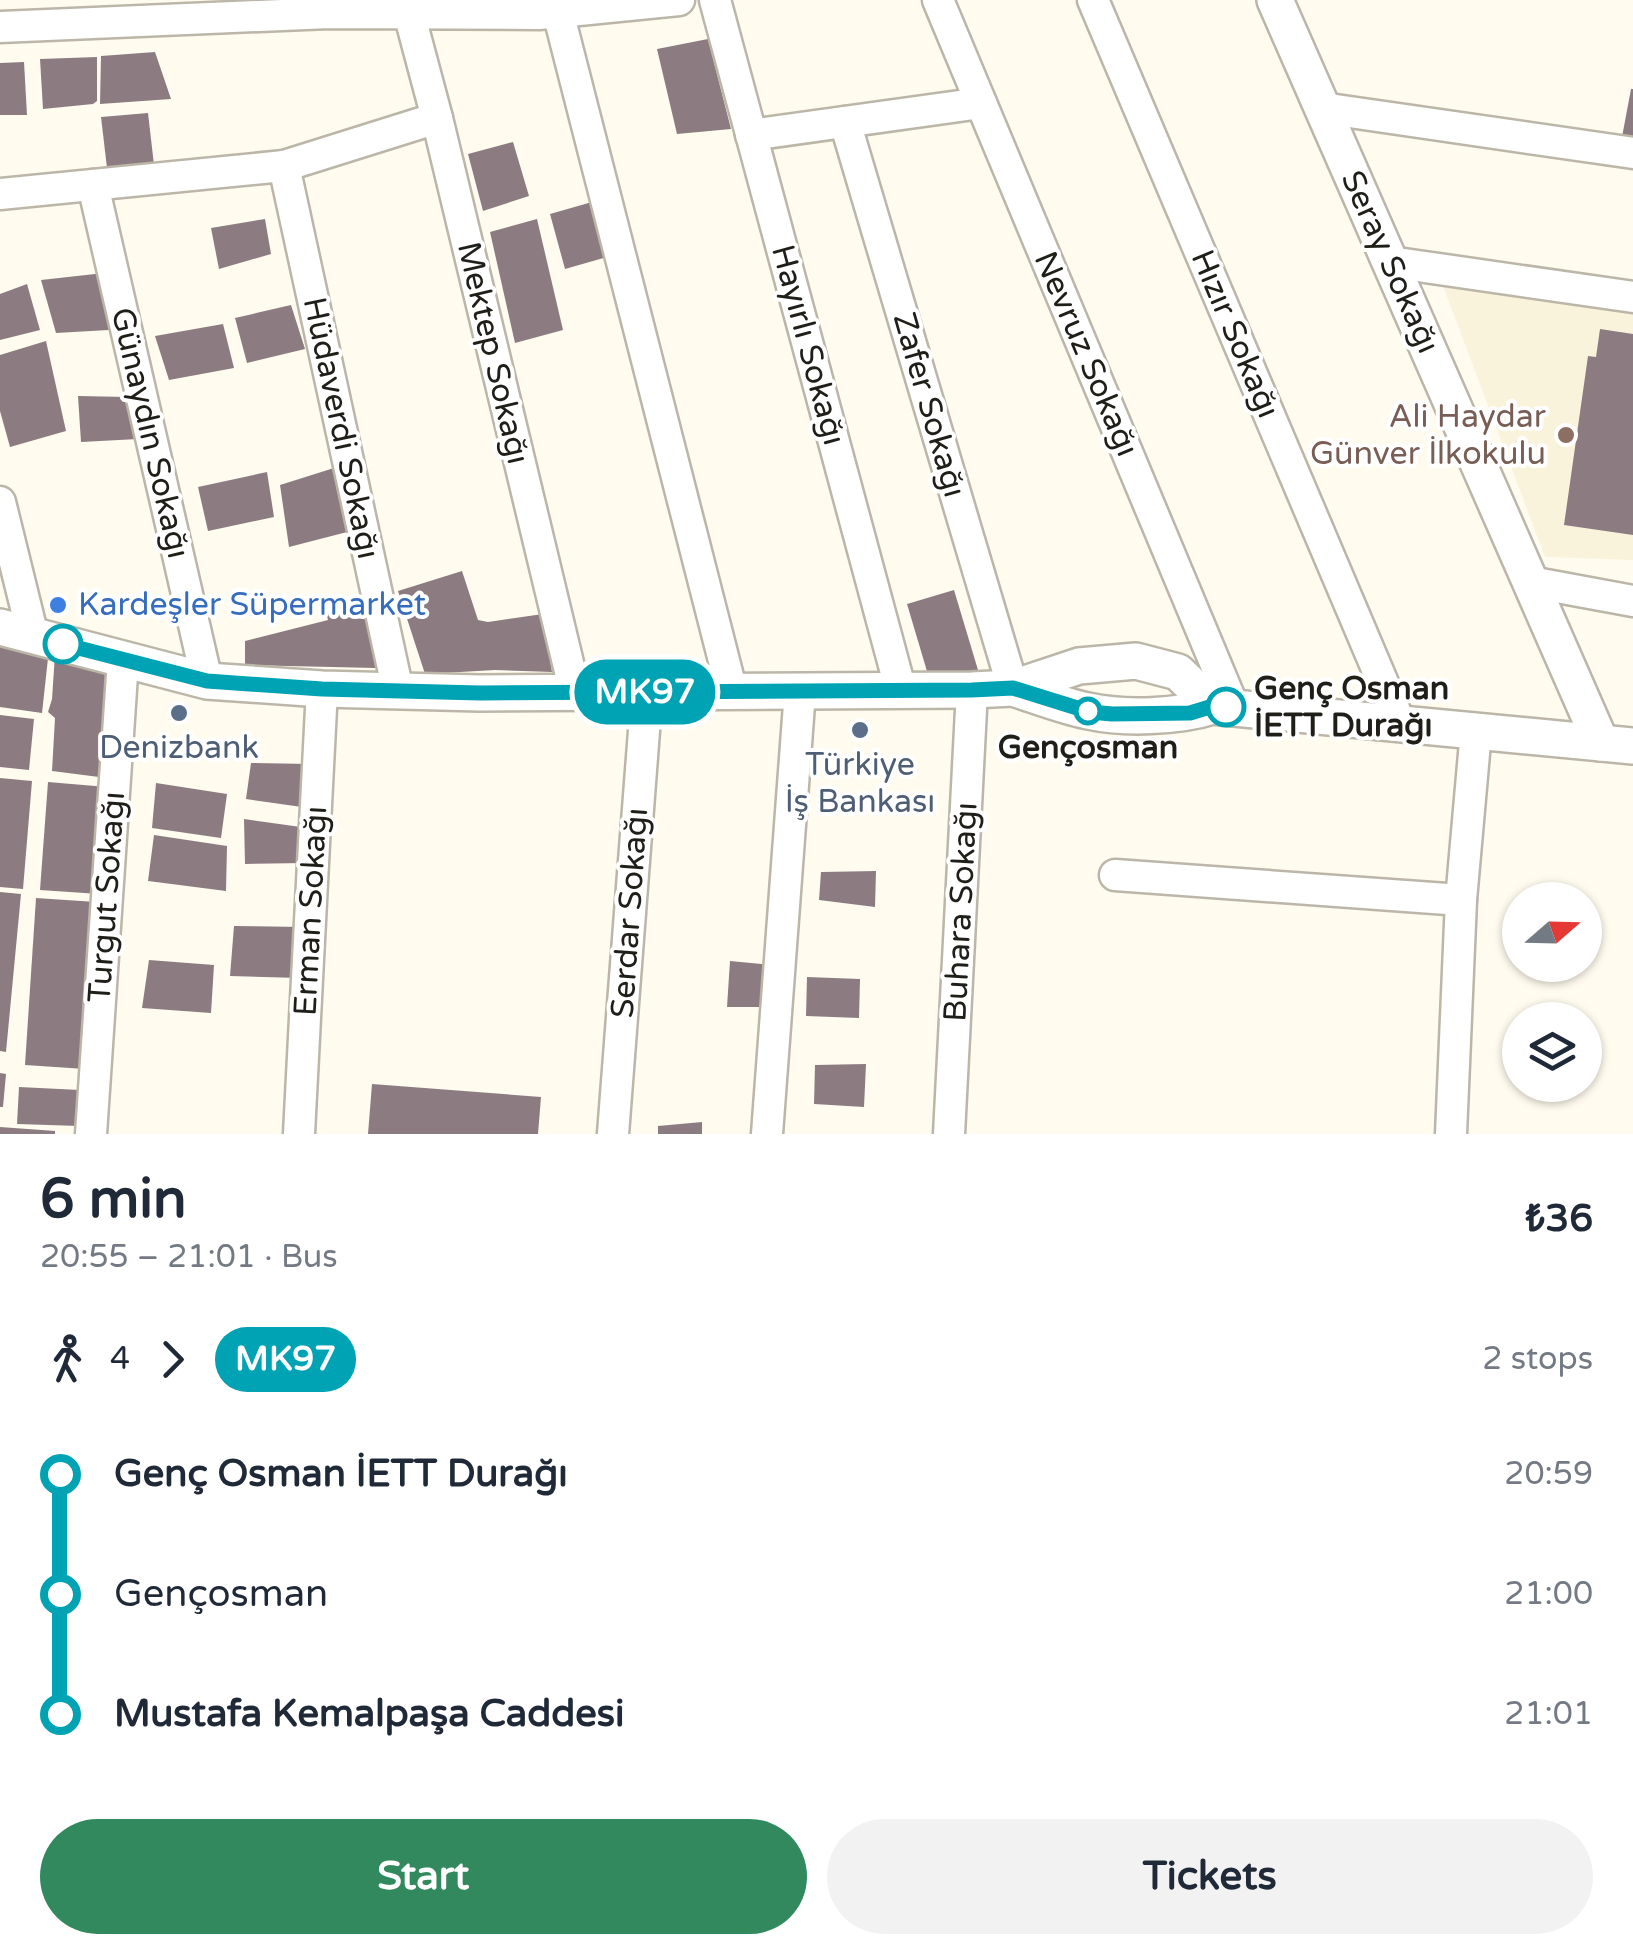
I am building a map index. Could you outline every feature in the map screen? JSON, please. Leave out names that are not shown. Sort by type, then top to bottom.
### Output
[{"type":"street","points":[[0,28],[43,13],[326,6],[409,14],[518,7],[558,12],[679,0]]},
{"type":"street","name":"Hayırlı Sokağı","points":[[715,0],[901,691]]},
{"type":"street","name":"Nevruz Sokağı","points":[[938,0],[1224,707]]},
{"type":"street","name":"Hızır Sokağı","points":[[1093,0],[1400,723]]},
{"type":"street","name":"Seray Sokağı","points":[[1275,0],[1530,582],[1617,745]]},
{"type":"street","points":[[558,12],[732,692]]},
{"type":"street","name":"Mektep Sokağı","points":[[409,14],[574,692]]},
{"type":"street","points":[[751,135],[981,103]]},
{"type":"street","points":[[1322,108],[1633,153]]},
{"type":"street","points":[[0,194],[284,166],[437,118]]},
{"type":"street","name":"Zafer Sokağı","points":[[845,122],[1013,688]]},
{"type":"street","name":"Hüdaverdi Sokağı","points":[[284,166],[398,691]]},
{"type":"street","name":"Günaydın Sokağı","points":[[93,185],[207,681]]},
{"type":"street","points":[[1390,262],[1633,297]]},
{"type":"street","points":[[0,502],[16,631],[207,681],[398,691],[972,690],[1013,688],[1079,666],[1136,661],[1178,672],[1224,707]]},
{"type":"street","points":[[1530,582],[1633,601]]},
{"type":"street","name":"Turgut Sokağı","points":[[91,1134],[124,660]]},
{"type":"street","points":[[1013,688],[1090,712],[1190,713],[1224,707],[1617,745]]},
{"type":"street","name":"Erman Sokağı","points":[[299,1134],[322,689]]},
{"type":"street","name":"Buhara Sokağı","points":[[950,1134],[972,690]]},
{"type":"street","points":[[767,1134],[800,691]]},
{"type":"street","name":"Serdar Sokağı","points":[[613,1134],[647,692]]},
{"type":"street","points":[[1452,1134],[1461,900],[1476,730]]},
{"type":"street","points":[[1115,875],[1461,900]]},
{"type":"shaded area","name":"Ali Haydar Günver İlkokulu","points":[[1443,286],[1633,313],[1633,560],[1545,557]]},
{"type":"building","points":[[708,39],[731,129],[677,134],[657,49]]},
{"type":"building","points":[[155,52],[171,99],[100,104],[101,56]]},
{"type":"building","points":[[97,57],[97,101],[43,109],[40,59]]},
{"type":"building","points":[[24,62],[27,115],[0,115],[0,63]]},
{"type":"building","points":[[1633,89],[1633,139],[1622,137]]},
{"type":"building","points":[[148,113],[154,165],[107,168],[101,117]]},
{"type":"building","points":[[513,142],[529,196],[483,211],[468,154]]},
{"type":"building","points":[[592,202],[607,257],[565,269],[550,214]]},
{"type":"building","points":[[265,219],[271,254],[219,269],[211,228]]},
{"type":"building","points":[[537,219],[563,330],[515,343],[490,232]]},
{"type":"building","points":[[104,273],[126,329],[56,333],[41,280]]},
{"type":"building","points":[[27,284],[40,330],[0,340],[0,294]]},
{"type":"building","points":[[291,305],[305,349],[247,363],[235,318]]},
{"type":"building","points":[[223,324],[234,368],[169,380],[155,336]]},
{"type":"building","points":[[1600,329],[1633,334],[1633,535],[1564,525],[1588,356],[1596,357]]},
{"type":"building","points":[[46,341],[66,431],[10,447],[0,411],[0,355]]},
{"type":"building","points":[[78,396],[128,397],[138,439],[81,442]]},
{"type":"building","points":[[334,468],[351,531],[289,547],[280,485]]},
{"type":"building","points":[[267,472],[274,517],[208,531],[198,487]]},
{"type":"building","points":[[462,571],[478,620],[543,614],[552,672],[425,674],[398,591]]},
{"type":"building","points":[[954,590],[978,670],[929,678],[907,604]]},
{"type":"building","points":[[364,607],[376,668],[245,665],[245,641],[328,620],[326,612]]},
{"type":"building","points":[[0,639],[49,649],[42,713],[0,707]]},
{"type":"building","points":[[55,654],[116,672],[115,779],[52,771],[55,718],[48,712]]},
{"type":"building","points":[[0,715],[34,719],[29,770],[0,767]]},
{"type":"building","points":[[251,763],[311,764],[309,808],[246,799]]},
{"type":"building","points":[[0,778],[32,781],[23,889],[0,887]]},
{"type":"building","points":[[48,782],[107,787],[99,894],[40,890]]},
{"type":"building","points":[[156,783],[227,794],[221,838],[152,828]]},
{"type":"building","points":[[244,819],[308,828],[306,863],[245,864]]},
{"type":"building","points":[[154,835],[227,846],[226,891],[148,881]]},
{"type":"building","points":[[876,871],[875,907],[819,900],[821,872]]},
{"type":"building","points":[[0,892],[21,894],[6,1052],[0,1051]]},
{"type":"building","points":[[36,898],[96,902],[85,1069],[25,1065]]},
{"type":"building","points":[[234,926],[304,927],[300,978],[230,976]]},
{"type":"building","points":[[149,960],[214,965],[211,1013],[142,1008]]},
{"type":"building","points":[[730,961],[771,965],[769,1007],[727,1007]]},
{"type":"building","points":[[807,977],[860,979],[859,1018],[806,1016]]},
{"type":"building","points":[[866,1064],[864,1107],[814,1104],[815,1065]]},
{"type":"building","points":[[0,1073],[6,1074],[3,1107],[0,1107]]},
{"type":"building","points":[[372,1084],[541,1097],[538,1134],[368,1134]]},
{"type":"building","points":[[19,1087],[80,1090],[79,1126],[17,1124]]},
{"type":"building","points":[[702,1122],[702,1134],[658,1134],[658,1126]]},
{"type":"building","points":[[0,1127],[55,1131],[55,1134],[0,1134]]},
{"type":"bus line","name":"MK97","points":[[63,644],[207,681],[322,689],[480,693],[1013,688],[1090,712],[1190,713],[1213,706],[1226,707]]},
{"type":"place","name":"Ali Haydar Günver İlkokulu","points":[[1566,435]]},
{"type":"place","name":"Kardeşler Süpermarket","points":[[58,605]]},
{"type":"place","name":"Genç Osman İETT Durağı","points":[[1226,707]]},
{"type":"place","name":"Gençosman","points":[[1088,711]]},
{"type":"place","name":"Denizbank","points":[[179,713]]},
{"type":"place","name":"Türkiye İş Bankası","points":[[860,730]]}]
